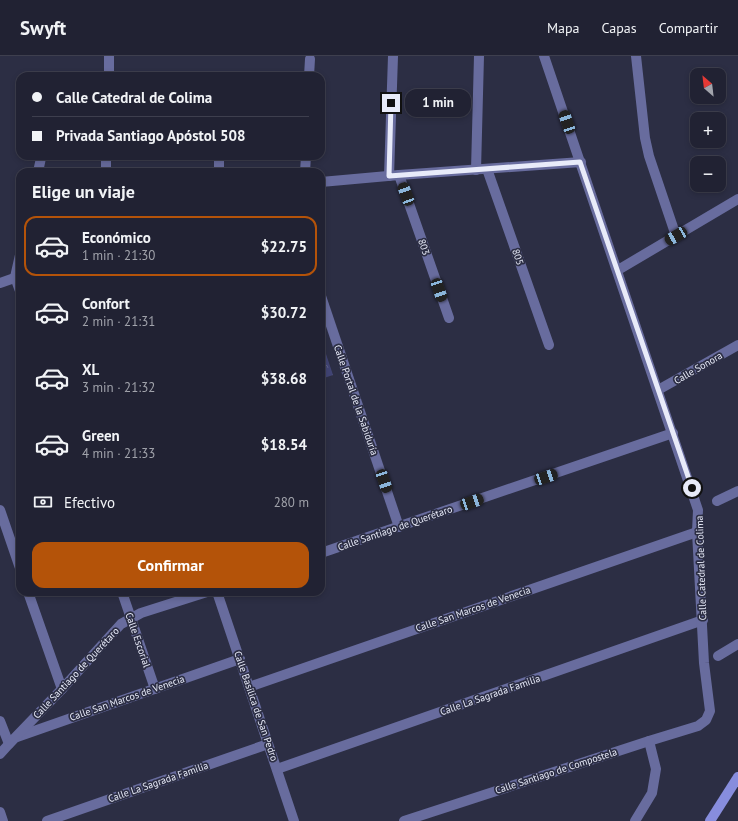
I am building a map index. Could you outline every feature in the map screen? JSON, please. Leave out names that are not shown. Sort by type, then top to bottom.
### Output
[{"type":"main road","points":[[710,821],[738,778]]},
{"type":"street","points":[[109,56],[109,72]]},
{"type":"street","points":[[393,56],[394,176]]},
{"type":"street","points":[[476,170],[479,56]]},
{"type":"street","name":"Calle Catedral de Colima","points":[[544,56],[618,270],[698,510],[697,532],[703,620],[704,663],[710,711],[706,720]]},
{"type":"street","points":[[636,56],[647,150],[676,236]]},
{"type":"street","points":[[310,59],[310,72]]},
{"type":"street","points":[[325,182],[580,162]]},
{"type":"street","name":"805","points":[[487,169],[549,345]]},
{"type":"street","name":"803","points":[[394,176],[449,318]]},
{"type":"street","points":[[618,270],[738,199]]},
{"type":"street","points":[[0,283],[16,278]]},
{"type":"street","name":"Calle Portal de la Sabiduría","points":[[325,308],[399,527]]},
{"type":"street","name":"Calle Sonora","points":[[658,390],[738,345]]},
{"type":"street","name":"Calle Santiago de Querétaro","points":[[325,552],[673,433]]},
{"type":"street","points":[[717,502],[738,491]]},
{"type":"street","points":[[0,510],[16,556]]},
{"type":"street","name":"Calle San Marcos de Venecia","points":[[249,687],[697,532]]},
{"type":"street","points":[[29,596],[62,689]]},
{"type":"street","name":"Calle Escorial","points":[[123,596],[155,689]]},
{"type":"street","name":"Calle Santiago de Querétaro","points":[[0,754],[121,624],[142,613],[195,596]]},
{"type":"street","name":"Calle Basílica de San Pedro","points":[[218,596],[268,744],[278,769],[294,821]]},
{"type":"street","name":"Calle La Sagrada Familia","points":[[278,769],[703,620]]},
{"type":"street","points":[[718,656],[738,644]]},
{"type":"street","name":"Calle San Marcos de Venecia","points":[[12,741],[240,659]]},
{"type":"street","name":"Calle Santiago de Compostela","points":[[404,821],[649,740],[698,726],[706,720]]},
{"type":"street","points":[[0,721],[12,741]]},
{"type":"street","points":[[636,821],[652,793],[656,769],[649,740]]},
{"type":"street","name":"Calle La Sagrada Familia","points":[[47,821],[268,744]]},
{"type":"street","points":[[0,812],[3,821]]},
{"type":"green space","points":[[325,351],[333,375],[325,378]]},
{"type":"route","points":[[391,103],[389,176],[580,162],[692,488]]}]
